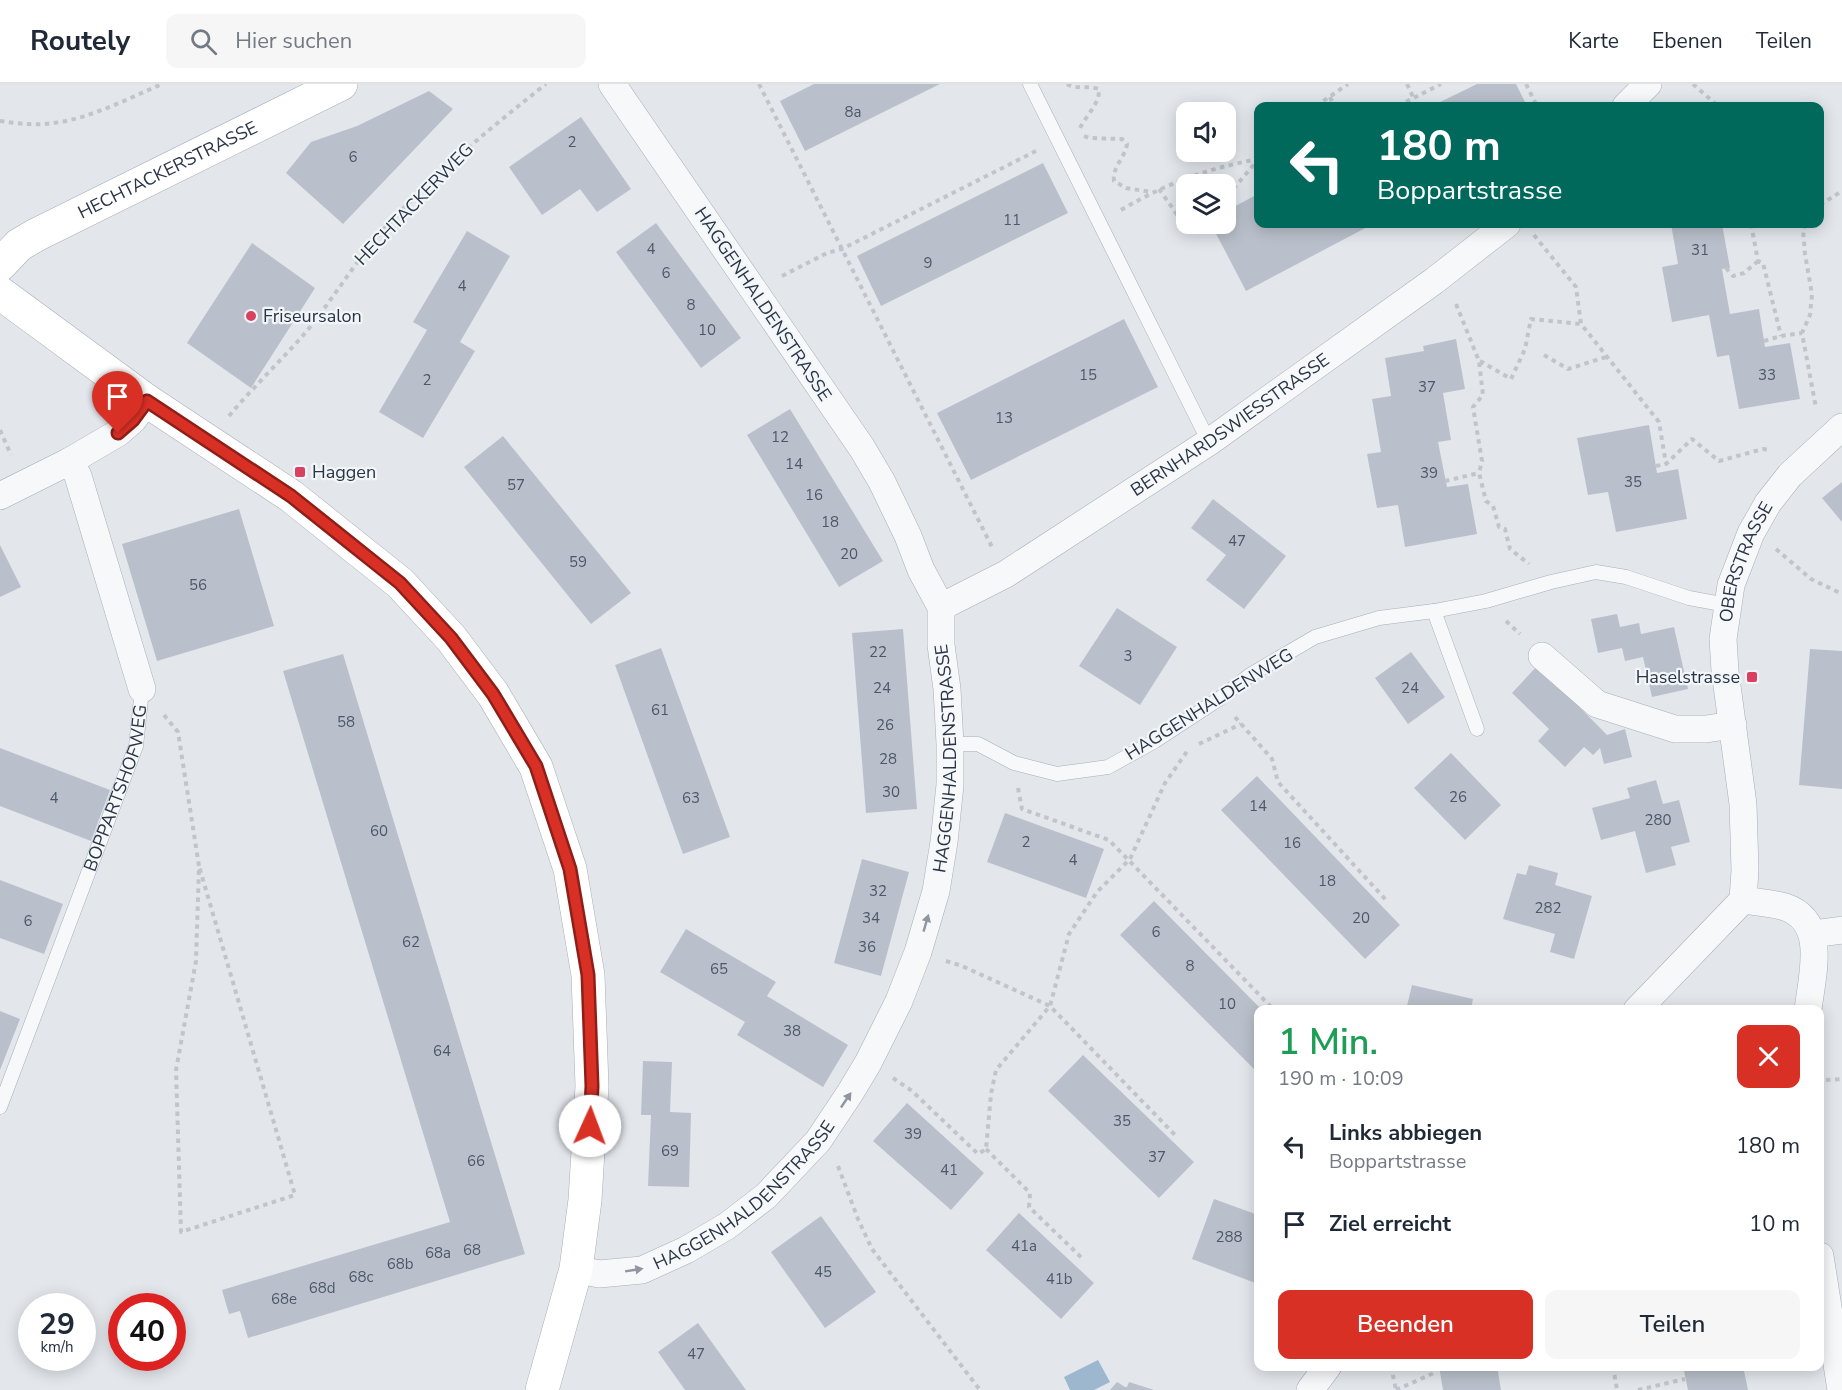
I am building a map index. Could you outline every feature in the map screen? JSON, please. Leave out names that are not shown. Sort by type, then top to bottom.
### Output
[{"type":"street","name":"HECHTACKERSTRASSE","points":[[0,265],[19,245],[36,235],[341,84]]},
{"type":"street","name":"HAGGENHALDENSTRASSE","points":[[576,1269],[598,1274],[642,1270],[686,1250],[728,1226],[766,1196],[818,1141],[868,1063],[899,1000],[918,952],[936,891],[950,785],[950,744],[947,689],[941,645],[941,607],[921,570],[908,536],[882,482],[862,448],[612,84]]},
{"type":"street","points":[[1630,102],[1648,84]]},
{"type":"street","name":"BERNHARDSWIESSTRASSE","points":[[941,607],[1005,574],[1209,442],[1434,280],[1513,228]]},
{"type":"street","points":[[0,293],[147,401],[291,496],[400,583],[451,638],[493,694],[536,766],[570,869],[588,975],[592,1086],[590,1147],[576,1269],[542,1390]]},
{"type":"street","points":[[0,496],[70,461],[118,433],[133,420],[147,401]]},
{"type":"street","name":"OBERSTRASSE","points":[[1743,900],[1746,870],[1743,804],[1725,671],[1723,639],[1727,605],[1740,560],[1751,533],[1768,503],[1831,422]]},
{"type":"street","name":"BOPPARTSHOFWEG","points":[[70,461],[78,476],[142,689]]},
{"type":"street","points":[[1542,656],[1597,704],[1675,729],[1706,729],[1733,725]]},
{"type":"street","points":[[1642,1005],[1743,900],[1784,907],[1803,916],[1813,934],[1814,951],[1809,1005]]},
{"type":"street","points":[[1813,934],[1842,930]]},
{"type":"street","points":[[1824,1282],[1841,1390]]},
{"type":"street","points":[[1310,1390],[1324,1371]]},
{"type":"lane","points":[[1030,84],[1209,442]]},
{"type":"lane","name":"HAGGENHALDENWEG","points":[[950,744],[978,744],[1014,763],[1057,774],[1108,767],[1155,741],[1219,699],[1250,675],[1315,637],[1379,618],[1434,611],[1486,600],[1596,572],[1626,578],[1689,598],[1727,605]]},
{"type":"lane","points":[[1434,611],[1477,729]]},
{"type":"lane","name":"BOPPARTSHOFWEG","points":[[0,1107],[136,746],[142,689]]},
{"type":"path","points":[[0,121],[29,124],[70,120],[93,114],[162,84]]},
{"type":"path","name":"HECHTACKERWEG","points":[[226,420],[305,332],[350,270],[384,229],[484,134],[546,84]]},
{"type":"path","points":[[759,84],[996,555]]},
{"type":"path","points":[[1067,84],[1075,88],[1092,86],[1099,89],[1099,94],[1079,130],[1080,134],[1089,138],[1122,139],[1126,144],[1126,152],[1113,174],[1114,181],[1126,188],[1151,192]]},
{"type":"path","points":[[1322,102],[1348,84]]},
{"type":"path","points":[[1407,84],[1414,99]]},
{"type":"path","points":[[1407,102],[1441,84]]},
{"type":"path","points":[[1526,84],[1535,102]]},
{"type":"path","points":[[1694,84],[1714,102]]},
{"type":"path","points":[[1330,97],[1332,102]]},
{"type":"path","points":[[773,281],[827,253],[842,249],[1058,140]]},
{"type":"path","points":[[1199,174],[1221,166],[1254,160]]},
{"type":"path","points":[[1236,185],[1254,164]]},
{"type":"path","points":[[1099,222],[1151,192],[1176,183]]},
{"type":"path","points":[[1159,189],[1176,213]]},
{"type":"path","points":[[1824,202],[1842,191]]},
{"type":"path","points":[[1521,228],[1576,287],[1581,324],[1659,422],[1666,464]]},
{"type":"path","points":[[1752,228],[1758,261]]},
{"type":"path","points":[[1804,228],[1805,254],[1812,294],[1810,315],[1802,333],[1831,422]]},
{"type":"path","points":[[1726,268],[1733,276],[1744,273],[1758,261]]},
{"type":"path","points":[[1758,261],[1763,263],[1781,336]]},
{"type":"path","points":[[1454,299],[1479,361],[1483,395],[1473,407],[1482,461],[1479,473],[1486,501],[1493,506],[1499,527],[1504,529],[1510,549],[1551,582]]},
{"type":"path","points":[[1479,361],[1510,379],[1525,349],[1531,319],[1581,324]]},
{"type":"path","points":[[1764,341],[1802,333]]},
{"type":"path","points":[[1544,355],[1568,369],[1606,357]]},
{"type":"path","points":[[0,430],[15,464]]},
{"type":"path","points":[[1656,466],[1666,464],[1692,439],[1719,461],[1763,449],[1780,451]]},
{"type":"path","points":[[1445,482],[1479,473]]},
{"type":"path","points":[[1771,546],[1811,579],[1842,594]]},
{"type":"path","points":[[1486,600],[1542,656]]},
{"type":"path","points":[[142,689],[178,732],[199,866],[295,1196],[181,1232],[176,1070],[196,961],[199,866]]},
{"type":"path","points":[[1219,699],[1272,759],[1278,782],[1386,900]]},
{"type":"path","points":[[986,1149],[991,1094],[996,1070],[1050,1006],[1069,934],[1097,892],[1130,859],[1164,783],[1189,749],[1241,724]]},
{"type":"path","points":[[1014,763],[1022,809],[1109,840],[1130,859],[1269,1005]]},
{"type":"path","points":[[941,960],[962,966],[1050,1006],[1175,1135]]},
{"type":"path","points":[[889,1075],[912,1090],[978,1154],[986,1149]]},
{"type":"path","points":[[1826,1080],[1842,1079]]},
{"type":"path","points":[[986,1149],[1030,1193],[1029,1207],[1082,1258]]},
{"type":"path","points":[[836,1161],[872,1249],[980,1390]]},
{"type":"path","points":[[1392,1371],[1396,1390],[1434,1373]]},
{"type":"path","points":[[1614,1371],[1617,1390]]},
{"type":"path","points":[[1638,1390],[1685,1379]]},
{"type":"water","points":[[1098,1360],[1110,1382],[1094,1390],[1070,1390],[1064,1377]]},
{"type":"building","points":[[814,84],[940,84],[805,151],[780,101]]},
{"type":"building","points":[[1477,84],[1516,84],[1525,102],[1440,102]]},
{"type":"building","points":[[429,91],[453,109],[343,224],[286,173],[311,142],[357,126]]},
{"type":"building","points":[[581,117],[631,189],[597,212],[580,189],[542,215],[509,167]]},
{"type":"building","points":[[1043,163],[1068,213],[881,306],[857,256]]},
{"type":"building","points":[[1254,196],[1254,228],[1365,228],[1246,291],[1216,234],[1236,234],[1236,206]]},
{"type":"building","points":[[656,223],[741,338],[701,368],[616,252]]},
{"type":"building","points":[[1672,228],[1723,228],[1730,268],[1722,269],[1730,314],[1759,309],[1765,347],[1790,343],[1800,399],[1739,409],[1729,355],[1717,357],[1709,315],[1672,322],[1662,267],[1678,264]]},
{"type":"building","points":[[467,231],[510,256],[460,342],[475,351],[423,438],[379,412],[427,330],[413,322]]},
{"type":"building","name":"Friseursalon","points":[[252,243],[315,288],[251,388],[187,343]]},
{"type":"building","points":[[1124,319],[1158,387],[971,480],[937,413]]},
{"type":"building","points":[[1456,339],[1465,389],[1443,393],[1451,440],[1438,442],[1447,487],[1468,484],[1477,534],[1405,547],[1398,505],[1377,508],[1367,454],[1381,452],[1372,399],[1391,396],[1385,358],[1424,351],[1423,346]]},
{"type":"building","points":[[790,409],[883,561],[839,587],[747,435]]},
{"type":"building","points":[[1649,425],[1657,473],[1678,469],[1687,519],[1616,532],[1608,492],[1588,495],[1577,438]]},
{"type":"building","points":[[503,436],[631,593],[591,624],[464,467]]},
{"type":"building","points":[[1842,482],[1842,522],[1822,498]]},
{"type":"building","points":[[1213,499],[1286,556],[1244,609],[1206,580],[1226,555],[1191,528]]},
{"type":"building","points":[[239,509],[274,626],[157,661],[122,544]]},
{"type":"building","points":[[0,545],[21,587],[0,597]]},
{"type":"building","points":[[1117,608],[1177,647],[1140,705],[1079,666]]},
{"type":"building","points":[[1617,614],[1620,627],[1639,623],[1641,634],[1674,627],[1688,689],[1652,697],[1643,657],[1625,661],[1622,648],[1598,653],[1591,619]]},
{"type":"building","points":[[903,629],[917,809],[866,813],[852,633]]},
{"type":"building","points":[[661,648],[730,837],[683,854],[615,665]]},
{"type":"building","points":[[1810,649],[1842,651],[1842,789],[1799,785]]},
{"type":"building","points":[[1411,652],[1445,697],[1408,724],[1375,678]]},
{"type":"building","points":[[343,654],[525,1254],[248,1338],[240,1311],[229,1314],[222,1290],[450,1222],[283,671]]},
{"type":"building","points":[[1538,665],[1607,735],[1625,729],[1632,757],[1604,764],[1600,748],[1593,755],[1584,747],[1565,767],[1538,741],[1549,729],[1512,693]]},
{"type":"building","points":[[0,748],[110,790],[91,841],[0,806]]},
{"type":"building","points":[[1451,753],[1501,805],[1465,840],[1414,788]]},
{"type":"building","points":[[1257,776],[1400,925],[1365,959],[1221,810]]},
{"type":"building","points":[[1656,780],[1663,804],[1679,800],[1690,842],[1671,847],[1676,865],[1646,873],[1635,831],[1601,840],[1592,808],[1630,798],[1627,788]]},
{"type":"building","points":[[1005,813],[1104,849],[1086,898],[987,862]]},
{"type":"building","points":[[862,859],[909,872],[881,976],[834,963]]},
{"type":"building","points":[[1529,865],[1558,873],[1555,885],[1592,896],[1574,959],[1550,952],[1555,934],[1503,919],[1517,873],[1526,875]]},
{"type":"building","points":[[0,880],[63,904],[44,954],[0,938]]},
{"type":"building","points":[[1154,901],[1257,1005],[1254,1005],[1254,1069],[1120,935]]},
{"type":"building","points":[[686,929],[776,982],[767,996],[848,1045],[823,1087],[737,1035],[745,1022],[660,972]]},
{"type":"building","points":[[1412,985],[1473,999],[1472,1005],[1407,1005]]},
{"type":"building","points":[[0,1011],[20,1019],[0,1070]]},
{"type":"building","points":[[1083,1055],[1194,1162],[1159,1198],[1048,1091]]},
{"type":"building","points":[[643,1061],[672,1062],[670,1112],[691,1113],[689,1187],[648,1186],[651,1115],[641,1115]]},
{"type":"building","points":[[907,1103],[984,1173],[951,1210],[873,1141]]},
{"type":"building","points":[[1214,1199],[1254,1214],[1254,1282],[1192,1259]]},
{"type":"building","points":[[1019,1213],[1094,1283],[1061,1319],[986,1250]]},
{"type":"building","points":[[821,1216],[876,1292],[825,1328],[771,1252]]},
{"type":"building","points":[[698,1323],[746,1390],[685,1390],[658,1352]]},
{"type":"building","points":[[1440,1371],[1498,1371],[1501,1390],[1443,1390]]},
{"type":"building","points":[[1684,1371],[1744,1371],[1748,1390],[1688,1390]]},
{"type":"building","points":[[1117,1382],[1125,1387],[1129,1382],[1154,1390],[1110,1390]]},
{"type":"place","name":"Friseursalon","points":[[251,316]]},
{"type":"place","name":"Haggen","points":[[300,472]]},
{"type":"place","name":"Haselstrasse","points":[[1752,677]]},
{"type":"route","points":[[118,433],[133,420],[147,401],[291,496],[400,583],[451,638],[493,694],[536,766],[570,869],[588,975],[592,1086],[590,1126]]}]
